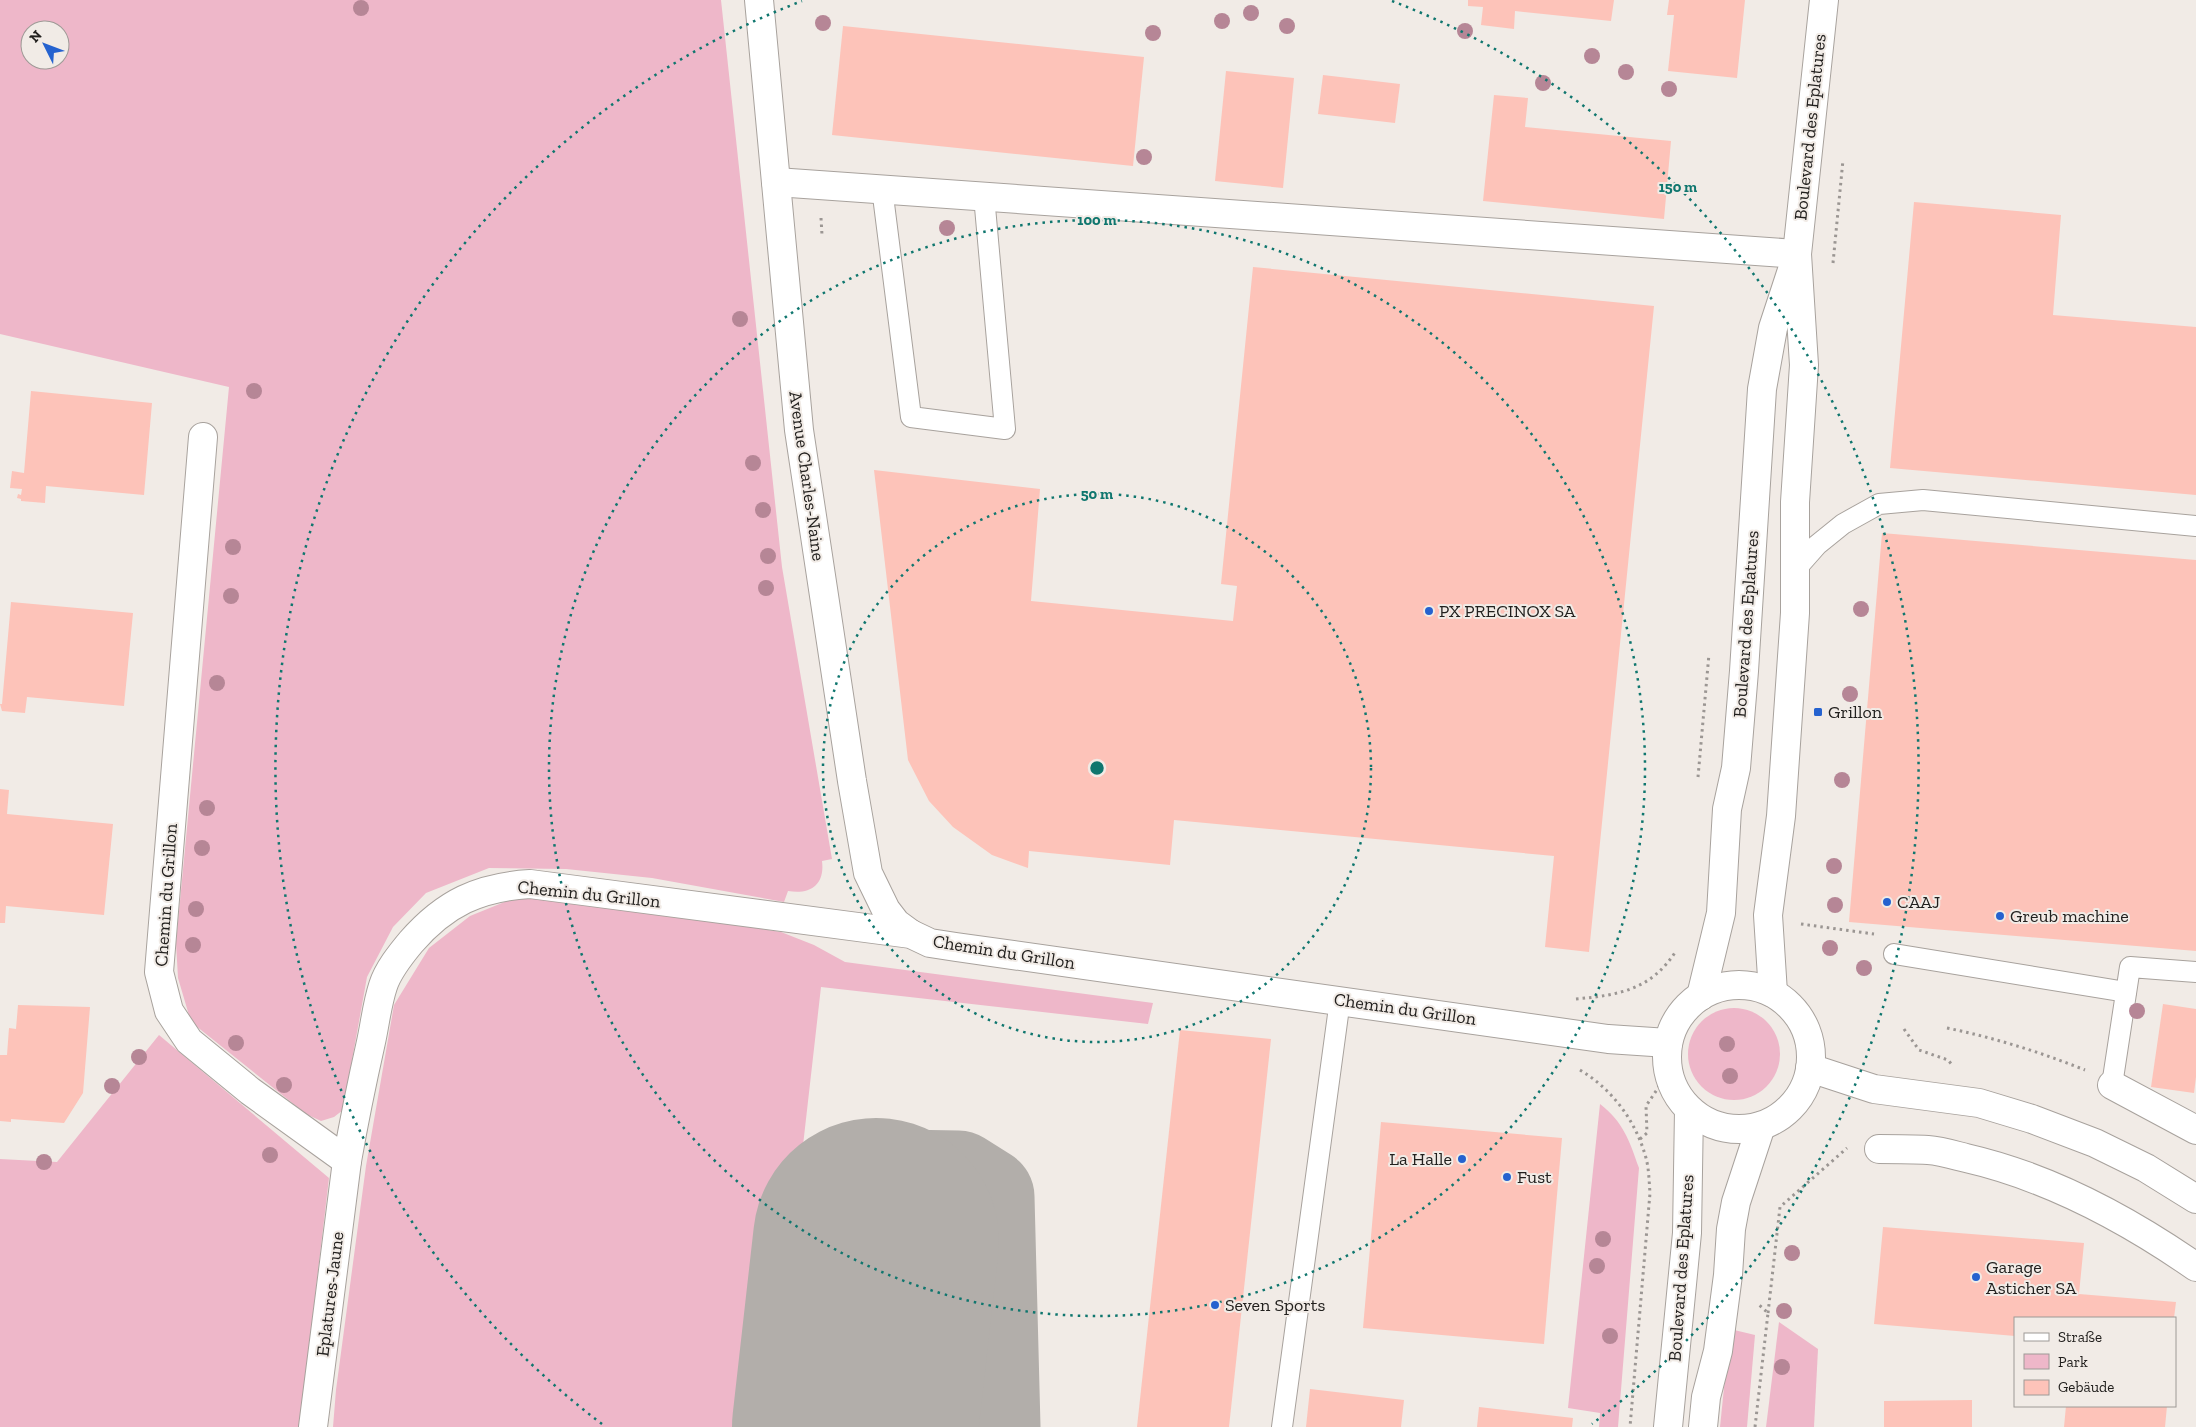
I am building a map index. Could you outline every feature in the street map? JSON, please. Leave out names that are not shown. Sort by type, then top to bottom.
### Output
[{"type":"street","name":"Avenue Charles-Naine","points":[[760,0],[799,430],[834,667],[868,873],[886,910],[896,923],[911,934]]},
{"type":"street","name":"Boulevard des Eplatures","points":[[1773,993],[1768,944],[1768,915],[1782,816],[1795,613],[1795,502],[1804,365],[1797,254],[1824,0]]},
{"type":"street","points":[[776,182],[1797,254]]},
{"type":"street","name":"Boulevard des Eplatures","points":[[1701,996],[1721,913],[1727,809],[1736,768],[1762,390],[1773,328],[1797,254]]},
{"type":"street","name":"Chemin du Grillon","points":[[202,437],[159,972],[168,1011],[189,1041],[250,1091],[347,1161],[383,986],[401,954],[421,931],[442,912],[469,896],[502,886],[530,884],[911,934],[930,943],[1608,1039],[1668,1043]]},
{"type":"street","points":[[1744,985],[1759,987],[1773,993],[1796,1012],[1804,1024],[1809,1038],[1810,1068],[1806,1084],[1798,1099],[1787,1111],[1761,1126],[1746,1129],[1723,1127],[1702,1119],[1689,1110],[1672,1086],[1668,1073],[1668,1043],[1679,1016],[1701,996],[1714,989],[1744,985]]},
{"type":"street","points":[[1810,1068],[1874,1089],[1979,1103],[2032,1119],[2095,1143],[2146,1168],[2196,1199]]},
{"type":"street","points":[[2112,1085],[2196,1130]]},
{"type":"street","name":"Boulevard des Eplatures","points":[[1668,1427],[1687,1233],[1689,1110]]},
{"type":"street","points":[[1703,1427],[1706,1398],[1718,1351],[1728,1275],[1731,1229],[1736,1202],[1761,1126]]},
{"type":"street","points":[[1879,1149],[1930,1150],[1987,1162],[2048,1184],[2157,1239],[2196,1267]]},
{"type":"street","name":"Eplatures-Jaune","points":[[313,1427],[347,1161]]},
{"type":"lane","points":[[882,188],[911,417],[1005,429],[984,196]]},
{"type":"lane","points":[[1794,571],[1817,545],[1837,529],[1879,504],[1923,500],[2196,526]]},
{"type":"lane","points":[[1894,954],[2126,992]]},
{"type":"lane","points":[[2112,1085],[2130,967],[2196,972]]},
{"type":"lane","points":[[1282,1427],[1340,1000]]},
{"type":"path","points":[[1793,923],[1876,934],[1874,952],[1894,954]]},
{"type":"path","points":[[1568,1000],[1605,997],[1632,989],[1660,973],[1677,950]]},
{"type":"path","points":[[1947,1028],[1993,1038],[2041,1052],[2088,1071],[2112,1085]]},
{"type":"path","points":[[1572,1066],[1597,1080],[1630,1118],[1640,1139],[1646,1160],[1650,1193],[1630,1427]]},
{"type":"path","points":[[1640,1139],[1647,1133],[1646,1106],[1668,1073]]},
{"type":"path","points":[[1755,1427],[1780,1207],[1852,1144]]},
{"type":"path","points":[[1728,1275],[1768,1313]]},
{"type":"green space","points":[[0,0],[721,0],[782,567],[832,859],[822,861],[819,882],[810,889],[796,892],[788,891],[784,902],[652,878],[566,869],[489,868],[426,893],[393,927],[367,977],[343,1110],[334,1117],[321,1121],[306,1114],[191,1022],[178,978],[176,943],[229,387],[0,334]]},
{"type":"green space","points":[[519,896],[562,898],[781,932],[814,945],[845,962],[1153,1003],[1148,1024],[821,987],[771,1427],[333,1427],[336,1390],[366,1166],[394,1005],[429,948],[470,916]]},
{"type":"green space","points":[[1734,1008],[1751,1012],[1766,1022],[1776,1037],[1780,1054],[1776,1071],[1766,1086],[1751,1096],[1734,1100],[1717,1096],[1702,1086],[1692,1071],[1688,1054],[1692,1037],[1702,1022],[1717,1012]]},
{"type":"green space","points":[[159,1035],[329,1178],[306,1373],[304,1427],[0,1427],[0,1159],[57,1162]]},
{"type":"green space","points":[[1600,1104],[1615,1118],[1625,1133],[1639,1168],[1618,1427],[1599,1427],[1600,1413],[1568,1408]]},
{"type":"green space","points":[[1779,1322],[1818,1349],[1814,1427],[1766,1427]]},
{"type":"green space","points":[[1730,1329],[1755,1335],[1747,1427],[1720,1427]]},
{"type":"building","points":[[1468,0],[1614,0],[1611,21],[1515,11],[1514,29],[1481,25],[1483,7],[1468,6]]},
{"type":"building","points":[[1669,0],[1745,0],[1737,78],[1668,71],[1674,15],[1667,15]]},
{"type":"building","points":[[843,26],[1144,57],[1133,166],[832,135]]},
{"type":"building","points":[[1226,71],[1294,78],[1283,188],[1215,181]]},
{"type":"building","points":[[1323,75],[1400,84],[1395,123],[1318,114]]},
{"type":"building","points":[[1494,95],[1528,98],[1525,127],[1671,141],[1664,219],[1483,201]]},
{"type":"building","points":[[1914,202],[2061,215],[2053,315],[2196,327],[2196,495],[1890,468]]},
{"type":"building","name":"PX PRECINOX SA","points":[[1253,267],[1654,306],[1589,952],[1545,947],[1554,856],[1174,820],[1170,865],[1029,851],[1028,868],[992,855],[953,827],[929,801],[908,760],[874,470],[1040,489],[1031,601],[1233,621],[1237,586],[1221,584]]},
{"type":"building","points":[[31,391],[152,403],[144,495],[46,486],[45,503],[21,501],[21,499],[17,498],[18,494],[21,495],[22,489],[10,488],[12,471],[24,473]]},
{"type":"building","points":[[1882,533],[2196,560],[2196,951],[1849,922]]},
{"type":"building","points":[[11,602],[133,613],[124,706],[27,697],[25,713],[2,711],[0,704],[2,704]]},
{"type":"building","points":[[0,789],[9,790],[7,814],[113,824],[104,915],[6,906],[5,923],[0,923]]},
{"type":"building","points":[[2163,1004],[2196,1009],[2196,1077],[2194,1093],[2151,1087]]},
{"type":"building","points":[[18,1005],[90,1007],[83,1093],[64,1123],[11,1119],[11,1122],[0,1121],[0,1055],[7,1055],[9,1028],[16,1029]]},
{"type":"building","points":[[1180,1030],[1271,1039],[1229,1427],[1137,1427]]},
{"type":"building","points":[[1381,1122],[1562,1138],[1544,1344],[1363,1328]]},
{"type":"building","points":[[1883,1227],[2084,1243],[2079,1294],[2176,1302],[2174,1317],[2014,1317],[2014,1336],[1874,1324]]},
{"type":"building","points":[[1310,1389],[1404,1400],[1401,1427],[1306,1427]]},
{"type":"building","points":[[1972,1400],[1972,1427],[1884,1427],[1884,1401]]},
{"type":"building","points":[[1479,1407],[1573,1418],[1572,1427],[1477,1427]]},
{"type":"building","points":[[2066,1407],[2167,1407],[2165,1427],[2064,1427]]},
{"type":"taxiway","points":[[876,1241],[901,1179],[958,1180],[985,1197],[991,1427]]},
{"type":"runway","points":[[855,1427],[876,1241]]},
{"type":"place","name":"PX PRECINOX SA","points":[[1429,611]]},
{"type":"place","name":"Grillon","points":[[1818,712]]},
{"type":"place","name":"CAAJ","points":[[1887,902]]},
{"type":"place","name":"Greub machine","points":[[2000,916]]},
{"type":"place","name":"La Halle","points":[[1462,1159]]},
{"type":"place","name":"Fust","points":[[1507,1177]]},
{"type":"place","name":"Garage Asticher SA","points":[[1976,1277]]},
{"type":"place","name":"Seven Sports","points":[[1215,1305]]}]
